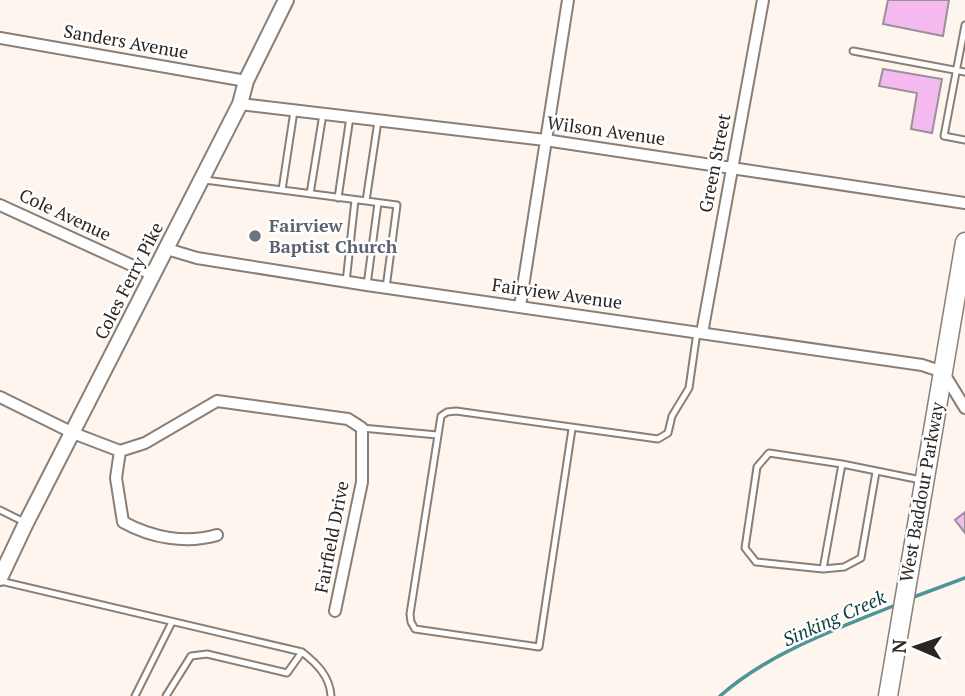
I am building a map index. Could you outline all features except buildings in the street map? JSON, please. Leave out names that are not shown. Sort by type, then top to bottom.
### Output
[{"type":"main road","name":"West Baddour Parkway","points":[[888,696],[965,242]]},
{"type":"street","name":"Coles Ferry Pike","points":[[0,579],[240,104],[246,81],[286,0]]},
{"type":"street","points":[[520,306],[568,0]]},
{"type":"street","name":"Green Street","points":[[700,332],[763,0]]},
{"type":"street","name":"Sanders Avenue","points":[[0,38],[246,81]]},
{"type":"street","name":"Wilson Avenue","points":[[240,104],[545,139],[965,203]]},
{"type":"street","name":"Cole Avenue","points":[[0,205],[153,275]]},
{"type":"street","name":"Fairview Avenue","points":[[167,249],[197,258],[346,282],[922,365],[943,372]]},
{"type":"street","points":[[943,372],[965,408]]},
{"type":"street","points":[[0,397],[73,433],[120,450],[145,443],[217,401],[348,419],[362,428]]},
{"type":"street","name":"Fairfield Drive","points":[[335,611],[362,482],[362,428]]},
{"type":"street","points":[[120,450],[116,478],[123,522],[142,533],[167,537],[201,540],[217,535]]},
{"type":"lane","points":[[965,25],[944,136],[965,140]]},
{"type":"lane","points":[[853,51],[965,72]]},
{"type":"lane","points":[[282,190],[294,111]]},
{"type":"lane","points":[[310,194],[323,114]]},
{"type":"lane","points":[[338,198],[350,117]]},
{"type":"lane","points":[[366,201],[378,121]]},
{"type":"lane","points":[[202,179],[397,205],[386,288]]},
{"type":"lane","points":[[346,282],[355,200]]},
{"type":"lane","points":[[367,285],[378,203]]},
{"type":"lane","points":[[572,429],[539,646],[415,629],[411,622],[441,416],[456,411],[658,439],[668,433],[673,415],[689,388],[700,332]]},
{"type":"lane","points":[[362,428],[438,435]]},
{"type":"lane","points":[[876,472],[861,558],[844,567],[823,569],[756,562],[746,548],[757,467],[769,453],[842,464],[924,481]]},
{"type":"lane","points":[[823,569],[842,464]]},
{"type":"lane","points":[[0,510],[26,523]]},
{"type":"lane","points":[[0,579],[302,652],[320,666],[331,696]]},
{"type":"lane","points":[[135,696],[172,622]]},
{"type":"lane","points":[[166,696],[191,656],[206,654],[287,673],[302,652]]},
{"type":"waterway","name":"Sinking Creek","points":[[911,598],[965,578]]},
{"type":"waterway","name":"Sinking Creek","points":[[720,696],[782,654],[898,604]]},
{"type":"place","name":"Fairview Baptist Church","points":[[255,236]]}]
